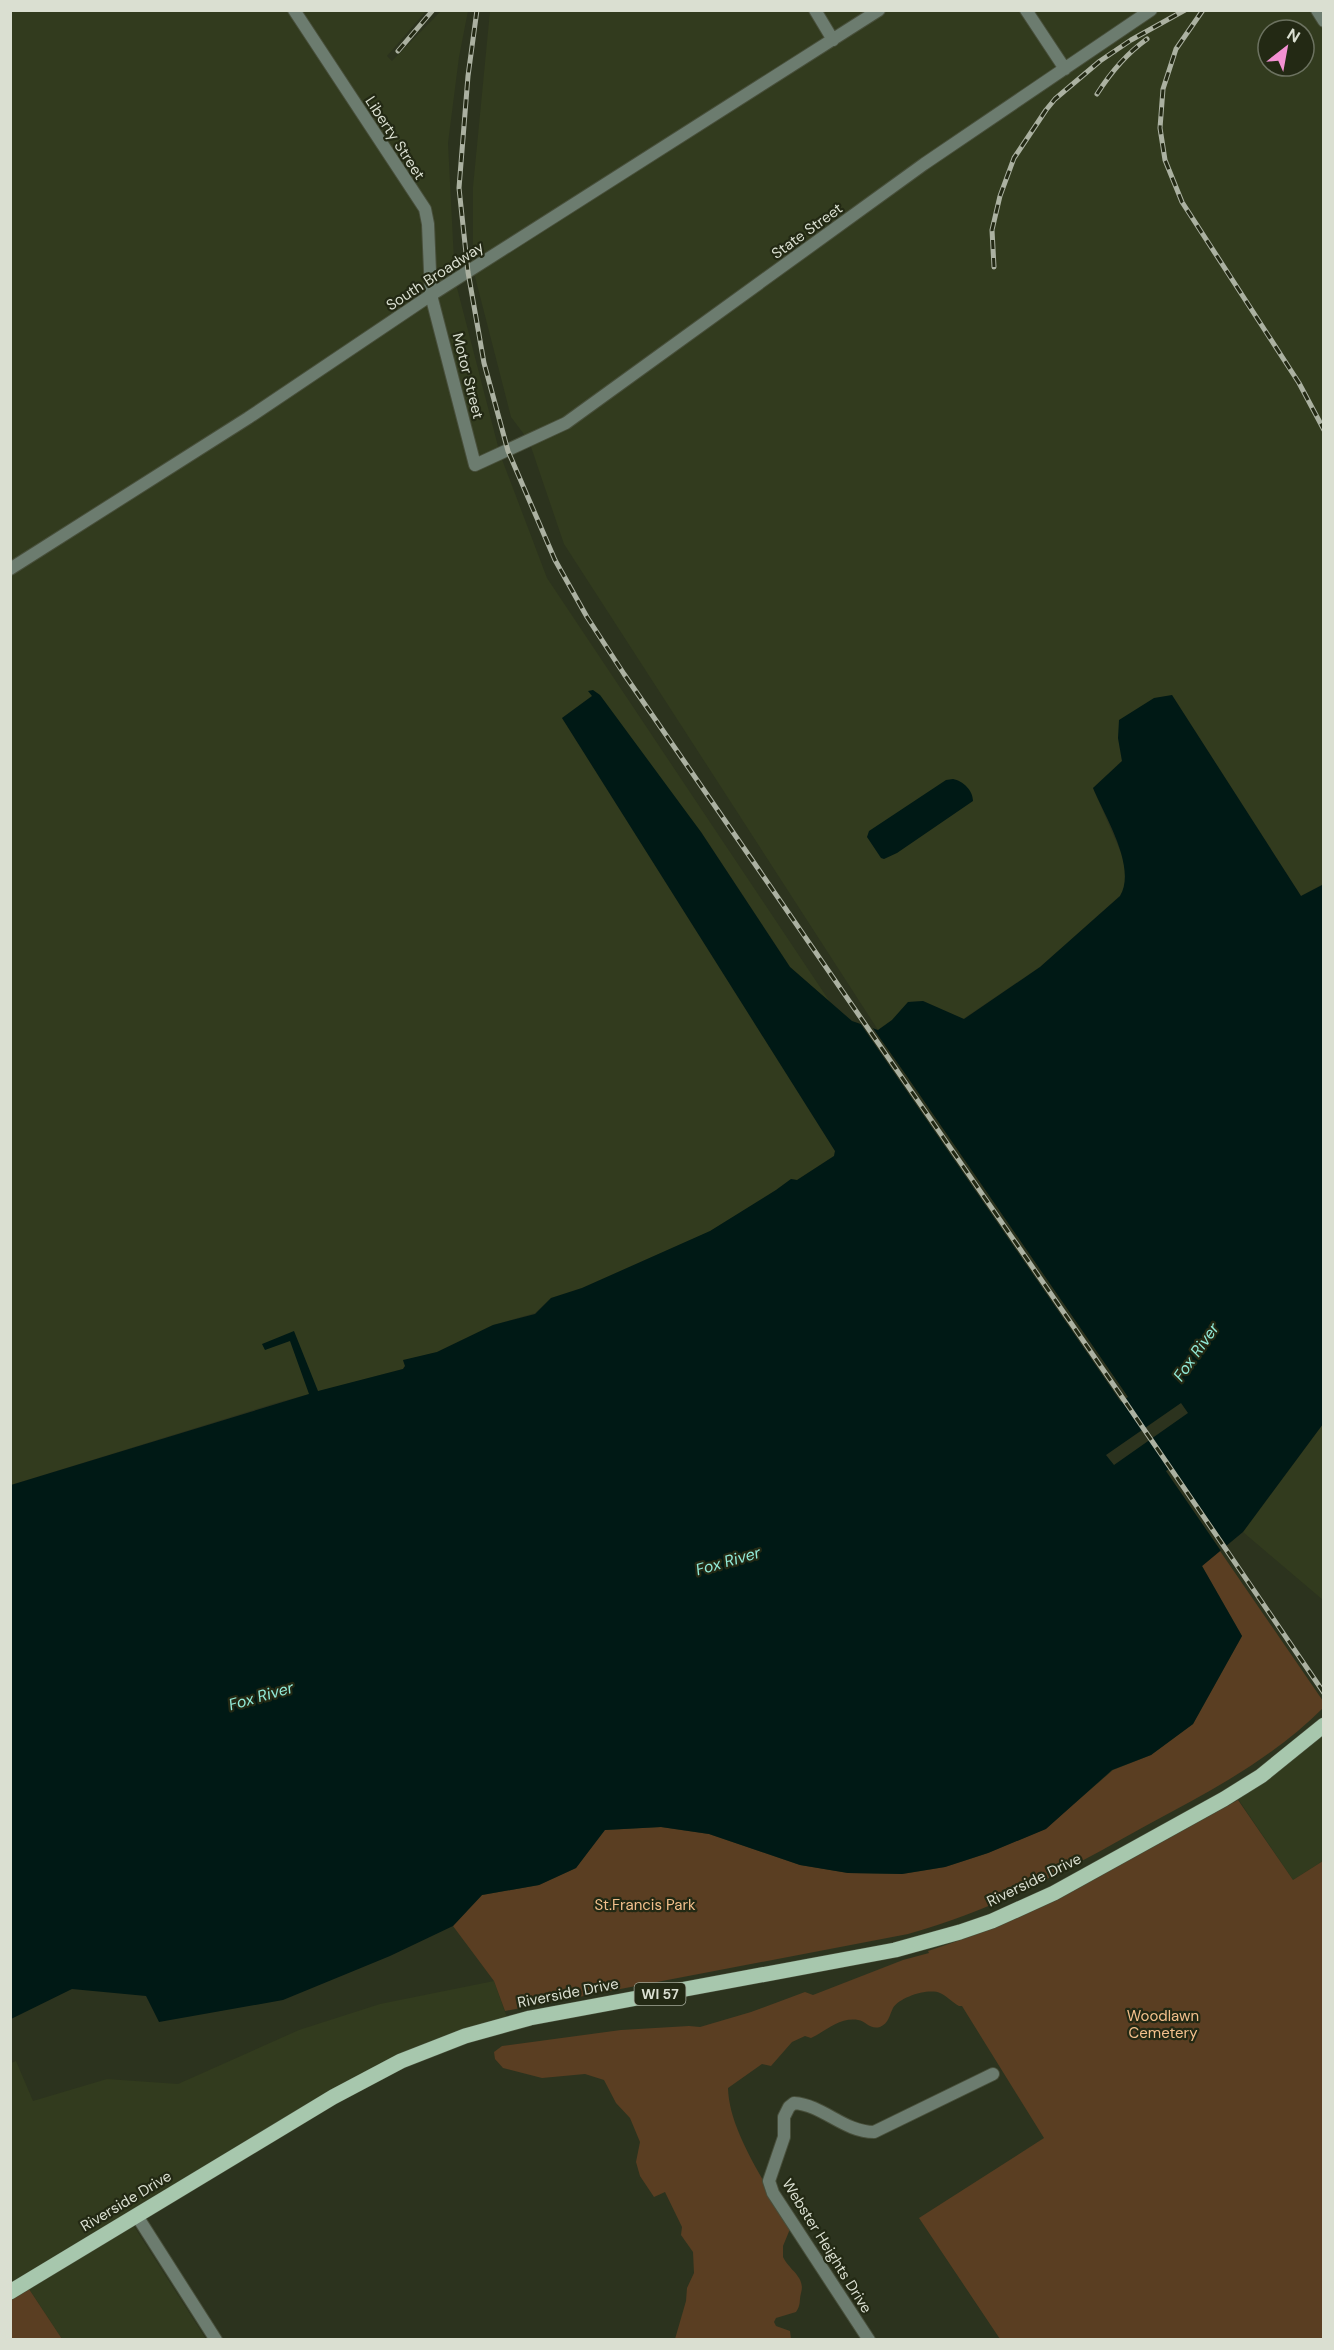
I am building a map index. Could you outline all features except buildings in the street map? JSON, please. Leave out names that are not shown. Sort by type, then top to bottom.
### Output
[{"type":"main road","name":"Riverside Drive","points":[[10,2292],[361,2081],[401,2061],[465,2036],[530,2018],[895,1950],[992,1921],[1054,1893],[1224,1799],[1261,1776],[1322,1727]]},
{"type":"street","name":"Liberty Street","points":[[294,10],[425,210],[428,224],[431,295]]},
{"type":"street","points":[[815,10],[833,40]]},
{"type":"street","name":"South Broadway","points":[[10,569],[248,418],[431,295],[879,10]]},
{"type":"street","points":[[1026,10],[1065,69]]},
{"type":"street","name":"State Street","points":[[475,465],[566,423],[924,164],[1150,10]]},
{"type":"street","points":[[1317,10],[1323,21]]},
{"type":"street","name":"Motor Street","points":[[431,295],[475,465]]},
{"type":"street","name":"Webster Heights Drive","points":[[869,2340],[773,2193],[769,2181],[784,2137],[784,2117],[794,2103],[805,2104],[854,2130],[874,2133],[993,2074]]},
{"type":"street","points":[[136,2216],[216,2340]]},
{"type":"shaded area","points":[[11,11],[426,11],[387,56],[392,61],[441,11],[468,11],[459,57],[448,143],[455,280],[500,454],[547,578],[832,1005],[790,967],[701,832],[588,691],[592,696],[562,718],[835,1151],[834,1156],[797,1180],[791,1179],[711,1231],[582,1288],[551,1298],[535,1313],[493,1325],[437,1352],[403,1361],[405,1366],[403,1369],[276,1403],[11,1485]]},
{"type":"shaded area","points":[[490,11],[1323,11],[1323,884],[1301,896],[1172,695],[1118,738],[1122,761],[1093,788],[1125,862],[1126,886],[1120,896],[1040,967],[963,1019],[923,1001],[908,1002],[892,1020],[878,1030],[564,544],[529,441],[511,417],[473,269],[473,187]]},
{"type":"shaded area","points":[[1323,1424],[1323,1600],[1243,1532]]},
{"type":"shaded area","points":[[1323,1725],[1323,1861],[1293,1880],[1234,1793]]},
{"type":"shaded area","points":[[494,1981],[509,2023],[433,2047],[130,2220],[206,2339],[62,2339],[25,2283],[11,2292],[11,2063],[16,2061],[33,2101],[107,2079],[178,2084],[299,2030],[380,2004]]},
{"type":"green space","name":"St.Francis Park","points":[[1220,1551],[1323,1701],[1323,1708],[1283,1743],[1240,1772],[1195,1799],[1032,1886],[972,1913],[908,1934],[505,2011],[494,1981],[453,1926],[482,1895],[539,1885],[576,1868],[604,1830],[661,1827],[709,1834],[800,1865],[848,1873],[902,1874],[945,1867],[988,1853],[1045,1829],[1113,1770],[1151,1755],[1193,1724],[1242,1636],[1202,1566]]},
{"type":"green space","name":"Woodlawn Cemetery","points":[[1238,1800],[1293,1880],[1323,1861],[1323,2339],[1000,2339],[919,2218],[1044,2138],[962,2006],[940,1993],[929,1992],[902,2000],[893,2008],[887,2021],[880,2027],[873,2027],[858,2020],[845,2021],[811,2038],[805,2036],[792,2042],[771,2066],[762,2064],[728,2088],[735,2124],[752,2161],[790,2229],[783,2246],[783,2257],[801,2282],[799,2305],[796,2312],[776,2318],[774,2322],[776,2326],[790,2331],[791,2339],[675,2339],[686,2301],[687,2288],[694,2273],[693,2252],[681,2235],[682,2227],[665,2192],[654,2197],[640,2176],[636,2162],[640,2142],[630,2118],[616,2103],[604,2080],[585,2074],[542,2078],[503,2068],[495,2059],[494,2052],[502,2046],[621,2030],[700,2027],[751,2012],[805,1992],[813,1995],[903,1960],[929,1953],[928,1951],[1009,1920],[1086,1883]]},
{"type":"green space","points":[[25,2283],[62,2339],[11,2340],[11,2292]]},
{"type":"water","name":"Fox River","points":[[593,690],[600,695],[701,832],[790,967],[852,1021],[878,1030],[892,1020],[908,1002],[923,1001],[964,1019],[1040,967],[1120,896],[1125,871],[1122,857],[1093,788],[1122,761],[1118,738],[1119,720],[1154,698],[1172,695],[1301,896],[1324,884],[1323,1424],[1243,1532],[1202,1566],[1242,1636],[1193,1724],[1151,1755],[1112,1770],[1046,1829],[988,1853],[945,1867],[902,1874],[848,1873],[800,1865],[709,1834],[661,1827],[605,1830],[576,1868],[539,1885],[482,1895],[453,1926],[390,1956],[283,2000],[159,2022],[146,1996],[72,1989],[11,2019],[11,1485],[309,1394],[290,1341],[265,1350],[262,1344],[294,1331],[318,1391],[403,1369],[405,1366],[403,1360],[437,1352],[493,1325],[535,1314],[551,1298],[582,1288],[710,1231],[791,1179],[797,1180],[834,1156],[835,1151],[562,718],[592,696],[588,691]]},
{"type":"water","points":[[953,779],[967,787],[973,801],[897,853],[884,859],[881,858],[867,837],[869,831],[946,780]]},
{"type":"pier","points":[[858,1020],[870,1024],[1128,1397],[1121,1402]]},
{"type":"pier","points":[[1181,1403],[1188,1413],[1114,1465],[1106,1455]]},
{"type":"pier","points":[[1172,1467],[1227,1546],[1221,1551],[1166,1471]]},
{"type":"railway","points":[[398,51],[433,10]]},
{"type":"railway","points":[[477,10],[468,76],[459,188],[468,272],[484,363],[508,451],[555,560],[587,617],[624,674],[1324,1693]]},
{"type":"railway","points":[[994,267],[992,230],[1000,196],[1014,158],[1046,110],[1055,99],[1100,61],[1131,40],[1185,10]]},
{"type":"railway","points":[[1203,10],[1176,49],[1163,89],[1160,128],[1165,160],[1182,202],[1299,383],[1324,430]]},
{"type":"railway","points":[[1097,94],[1119,64],[1147,39]]}]
